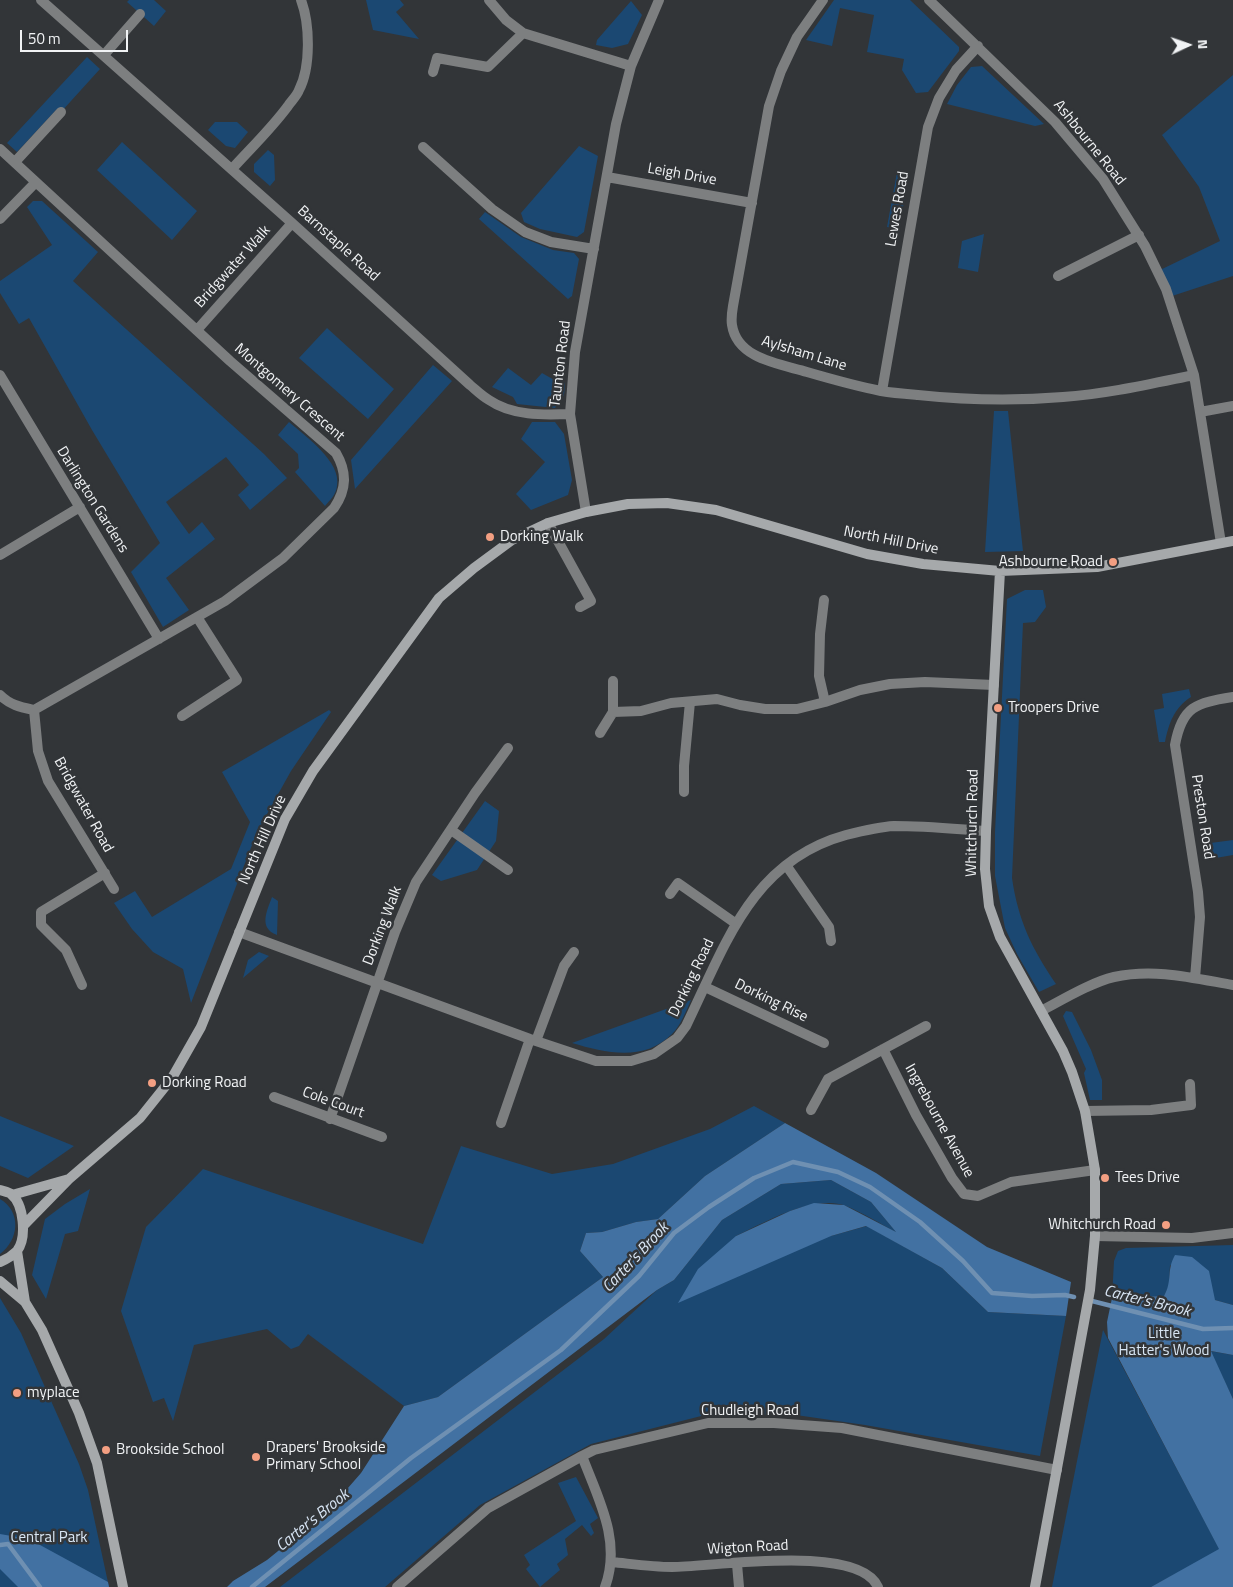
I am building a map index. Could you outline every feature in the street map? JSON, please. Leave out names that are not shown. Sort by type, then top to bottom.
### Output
[{"type":"street","name":"Barnstaple Road","points":[[41,0],[490,401],[511,409],[537,415],[570,414]]},
{"type":"street","points":[[232,169],[276,122],[299,90],[306,68],[308,46],[304,9],[301,0]]},
{"type":"street","points":[[489,0],[506,20],[523,33],[631,66]]},
{"type":"street","name":"Taunton Road","points":[[586,512],[570,414],[575,352],[608,177],[616,124],[631,66],[659,0]]},
{"type":"street","name":"Aylsham Lane","points":[[823,0],[797,37],[781,71],[769,106],[733,306],[731,323],[740,344],[752,354],[830,379],[882,391],[944,397],[995,400],[1062,397],[1107,392],[1194,375]]},
{"type":"street","name":"Ashbourne Road","points":[[929,0],[1056,122],[1103,179],[1139,235],[1166,289],[1194,375],[1221,543]]},
{"type":"street","points":[[104,55],[140,14]]},
{"type":"street","points":[[433,72],[437,58],[488,68],[523,33]]},
{"type":"street","name":"Lewes Road","points":[[882,391],[928,127],[939,98],[956,70],[978,46]]},
{"type":"street","points":[[15,162],[61,112]]},
{"type":"street","points":[[423,147],[492,209],[525,232],[551,242],[594,249]]},
{"type":"street","name":"Montgomery Crescent","points":[[0,149],[252,380],[336,453],[344,471],[345,480],[340,500],[334,508],[282,558],[225,600],[34,710]]},
{"type":"street","name":"Leigh Drive","points":[[608,177],[752,203]]},
{"type":"street","points":[[0,219],[36,182]]},
{"type":"street","name":"Bridgwater Walk","points":[[197,330],[292,223]]},
{"type":"street","points":[[1058,276],[1139,235]]},
{"type":"street","name":"Darlington Gardens","points":[[0,375],[159,639]]},
{"type":"street","points":[[1200,412],[1233,406]]},
{"type":"street","name":"North Hill Drive","points":[[24,1225],[69,1179],[140,1118],[172,1078],[201,1027],[285,819],[313,771],[439,598],[474,568],[512,540],[548,523],[586,512],[628,504],[667,503],[716,510],[867,554],[923,564],[1000,572],[1097,568],[1233,541]]},
{"type":"street","points":[[0,555],[80,507]]},
{"type":"street","points":[[548,523],[591,601],[580,607]]},
{"type":"street","name":"Whitchurch Road","points":[[1000,572],[986,831],[985,870],[989,906],[1000,937],[1063,1051],[1072,1072],[1085,1111],[1095,1170],[1095,1236],[1090,1290],[1035,1587]]},
{"type":"street","points":[[824,600],[820,634],[819,676],[825,702]]},
{"type":"street","points":[[182,716],[237,680],[197,617]]},
{"type":"street","points":[[600,734],[613,712],[613,681]]},
{"type":"street","points":[[613,712],[641,711],[671,703],[717,699],[740,705],[779,710],[797,709],[860,690],[890,684],[925,682],[994,685]]},
{"type":"street","points":[[0,695],[17,707],[34,710]]},
{"type":"street","name":"Preston Road","points":[[1195,978],[1200,918],[1198,892],[1175,745],[1178,727],[1185,715],[1201,704],[1233,697]]},
{"type":"street","points":[[684,792],[684,766],[690,702]]},
{"type":"street","name":"Bridgwater Road","points":[[34,710],[38,752],[48,780],[114,888]]},
{"type":"street","name":"Dorking Walk","points":[[377,983],[395,932],[416,882],[508,748]]},
{"type":"street","name":"Dorking Road","points":[[239,932],[533,1040],[596,1061],[619,1062],[642,1059],[654,1054],[677,1038],[686,1026],[735,923],[763,886],[786,865],[807,851],[825,842],[876,828],[894,826],[986,831]]},
{"type":"street","points":[[451,830],[508,870]]},
{"type":"street","points":[[786,865],[829,928],[831,941]]},
{"type":"street","points":[[82,985],[66,950],[41,925],[41,912],[105,873]]},
{"type":"street","points":[[670,894],[678,883],[735,923]]},
{"type":"street","points":[[501,1123],[564,966],[574,952]]},
{"type":"street","points":[[1041,1011],[1065,998],[1113,977],[1141,973],[1166,974],[1233,985]]},
{"type":"street","points":[[330,1118],[377,983]]},
{"type":"street","name":"Dorking Rise","points":[[705,986],[824,1043]]},
{"type":"street","points":[[811,1110],[828,1079],[926,1026]]},
{"type":"street","name":"Ingrebourne Avenue","points":[[883,1048],[916,1115],[957,1186],[964,1194],[978,1196],[1011,1182],[1095,1170]]},
{"type":"street","points":[[1085,1111],[1151,1110],[1191,1105],[1190,1084]]},
{"type":"street","name":"Cole Court","points":[[274,1097],[382,1136]]},
{"type":"street","name":"North Hill Drive","points":[[12,1194],[69,1179]]},
{"type":"street","points":[[0,1190],[12,1194],[19,1207],[24,1225],[22,1239],[17,1251],[25,1302]]},
{"type":"street","points":[[1095,1236],[1192,1238],[1233,1233]]},
{"type":"street","points":[[0,1262],[17,1251]]},
{"type":"street","points":[[0,1281],[25,1302],[42,1330],[79,1413],[96,1463],[123,1587]]},
{"type":"street","name":"Chudleigh Road","points":[[397,1587],[488,1508],[582,1456],[594,1450],[708,1423],[774,1423],[842,1428],[1057,1470]]},
{"type":"street","points":[[582,1456],[608,1521],[612,1562],[604,1587]]},
{"type":"street","name":"Wigton Road","points":[[612,1562],[673,1567],[737,1564],[781,1559],[850,1567],[860,1570],[869,1576],[878,1587]]},
{"type":"street","points":[[737,1564],[739,1587]]},
{"type":"green space","points":[[129,0],[154,0],[166,11],[154,26],[127,2]]},
{"type":"green space","points":[[366,0],[400,0],[404,5],[396,12],[419,39],[373,30]]},
{"type":"green space","points":[[834,0],[910,0],[959,47],[959,51],[928,92],[916,93],[902,70],[904,59],[867,52],[874,15],[840,8],[832,46],[806,40]]},
{"type":"green space","points":[[631,1],[642,15],[628,44],[612,48],[596,45],[597,40]]},
{"type":"green space","points":[[87,57],[100,69],[61,112],[57,109],[17,152],[7,143]]},
{"type":"green space","points":[[982,66],[1044,124],[1035,126],[947,104],[957,85],[971,67]]},
{"type":"green space","points":[[1233,75],[1233,276],[1169,297],[1158,271],[1220,241],[1199,187],[1162,135]]},
{"type":"green space","points":[[215,122],[237,122],[248,132],[235,148],[226,146],[208,130]]},
{"type":"green space","points":[[122,142],[197,211],[172,240],[97,170]]},
{"type":"green space","points":[[579,146],[598,156],[584,232],[577,237],[540,229],[524,222],[521,213]]},
{"type":"green space","points":[[268,150],[274,155],[275,180],[270,186],[254,172],[254,164]]},
{"type":"green space","points":[[897,172],[909,174],[899,229],[887,227]]},
{"type":"green space","points":[[33,201],[42,201],[98,252],[73,281],[264,454],[287,478],[250,510],[238,495],[249,485],[226,457],[166,502],[189,534],[202,522],[215,539],[166,578],[189,610],[163,627],[131,572],[160,543],[92,430],[29,318],[19,324],[0,293],[0,281],[52,245],[27,207]]},
{"type":"green space","points":[[485,212],[521,237],[553,250],[574,253],[579,259],[572,296],[568,299],[479,219]]},
{"type":"green space","points":[[984,234],[978,272],[958,268],[962,241]]},
{"type":"green space","points":[[327,328],[394,389],[368,419],[299,358]]},
{"type":"green space","points":[[433,365],[452,381],[355,489],[351,460]]},
{"type":"green space","points":[[508,368],[531,385],[542,373],[556,381],[565,383],[564,395],[555,408],[517,404],[513,397],[492,387]]},
{"type":"green space","points":[[994,411],[1008,411],[1023,551],[985,552]]},
{"type":"green space","points":[[289,422],[321,450],[334,468],[337,486],[325,506],[295,472],[299,468],[298,454],[278,435]]},
{"type":"green space","points":[[532,422],[555,422],[564,434],[572,480],[568,495],[531,510],[516,494],[545,462],[521,439]]},
{"type":"green space","points":[[1025,590],[1043,590],[1046,607],[1035,622],[1023,623],[1012,878],[1018,907],[1027,934],[1056,984],[1039,992],[1017,954],[1005,928],[995,876],[995,832],[1007,599]]},
{"type":"green space","points":[[1189,689],[1191,697],[1180,706],[1173,716],[1165,742],[1159,742],[1154,710],[1164,708],[1162,694]]},
{"type":"green space","points":[[329,710],[331,712],[291,771],[257,832],[191,1003],[183,969],[153,952],[132,929],[114,903],[135,891],[152,917],[231,869],[250,822],[222,772]]},
{"type":"green space","points":[[485,801],[499,811],[496,841],[477,870],[441,881],[432,875]]},
{"type":"green space","points":[[1233,840],[1233,855],[1204,860],[1203,844]]},
{"type":"green space","points":[[272,897],[278,901],[277,935],[271,932],[266,924],[266,913]]},
{"type":"green space","points":[[259,952],[269,956],[243,978],[248,960]]},
{"type":"green space","points":[[691,1000],[683,1018],[672,1034],[661,1043],[649,1049],[637,1052],[611,1052],[572,1043]]},
{"type":"green space","points":[[1066,1011],[1072,1012],[1091,1050],[1102,1080],[1102,1100],[1090,1100],[1084,1073],[1086,1069],[1063,1016]]},
{"type":"green space","points":[[754,1106],[785,1123],[705,1176],[658,1219],[636,1222],[602,1232],[586,1233],[580,1251],[603,1277],[438,1397],[404,1406],[308,1334],[299,1346],[291,1349],[267,1329],[194,1345],[173,1421],[164,1398],[153,1402],[121,1311],[146,1227],[203,1169],[423,1244],[461,1146],[552,1174],[613,1164],[710,1129]]},
{"type":"green space","points":[[0,1116],[74,1146],[28,1178],[0,1166]]},
{"type":"green space","points":[[785,1123],[876,1173],[987,1247],[1071,1282],[1066,1316],[988,1312],[942,1268],[866,1226],[831,1236],[678,1303],[698,1269],[736,1236],[790,1211],[814,1203],[844,1205],[896,1232],[871,1202],[831,1180],[781,1184],[722,1220],[674,1280],[657,1290],[265,1587],[227,1587],[233,1581],[267,1560],[299,1534],[314,1527],[361,1473],[404,1406],[438,1397],[603,1277],[580,1251],[586,1233],[602,1232],[636,1222],[658,1219],[705,1176]]},
{"type":"green space","points":[[831,1180],[871,1202],[897,1233],[846,1206],[833,1203],[819,1204],[790,1211],[736,1236],[831,1236],[867,1226],[942,1268],[988,1312],[1066,1316],[1040,1456],[865,1425],[796,1415],[709,1414],[591,1444],[480,1505],[385,1587],[280,1587],[604,1339],[657,1290],[674,1280],[722,1220],[781,1184]]},
{"type":"green space","points":[[90,1189],[78,1231],[65,1234],[46,1299],[32,1275],[45,1219]]},
{"type":"green space","points":[[0,1199],[12,1211],[15,1218],[15,1226],[11,1241],[0,1254]]},
{"type":"green space","points":[[1233,1245],[1233,1305],[1215,1300],[1170,1265],[1169,1286],[1164,1296],[1112,1298],[1114,1261],[1118,1251],[1126,1248]]},
{"type":"green space","name":"Little Hatter's Wood","points":[[1175,1255],[1192,1257],[1209,1271],[1215,1300],[1233,1305],[1233,1355],[1211,1351],[1233,1399],[1233,1587],[1151,1587],[1219,1549],[1108,1338],[1107,1322],[1112,1298],[1164,1296]]},
{"type":"green space","name":"Central Park","points":[[0,1298],[21,1333],[79,1464],[88,1490],[109,1587],[0,1587]]},
{"type":"green space","points":[[1103,1330],[1220,1550],[1151,1587],[1052,1587]]},
{"type":"green space","points":[[1210,1351],[1233,1355],[1233,1399]]},
{"type":"green space","points":[[576,1477],[598,1518],[590,1524],[594,1533],[591,1536],[582,1525],[565,1539],[568,1555],[557,1564],[560,1570],[540,1587],[526,1569],[530,1565],[524,1555],[576,1521],[558,1483]]},
{"type":"green space","points":[[0,1534],[29,1539],[108,1582],[109,1587],[18,1587],[0,1569]]},
{"type":"waterway","name":"Carter's Brook","points":[[252,1587],[411,1458],[561,1350],[639,1276],[674,1233],[709,1207],[754,1178],[793,1162],[838,1172],[870,1187],[920,1222],[963,1261],[992,1293],[1032,1296],[1065,1295],[1074,1297]]},
{"type":"waterway","name":"Carter's Brook","points":[[1088,1300],[1203,1329],[1233,1328]]},
{"type":"waterway","name":"Carter's Brook","points":[[0,1545],[8,1544],[40,1587]]},
{"type":"place","name":"Dorking Walk","points":[[490,537]]},
{"type":"place","name":"Ashbourne Road","points":[[1113,562]]},
{"type":"place","name":"Troopers Drive","points":[[998,708]]},
{"type":"place","name":"Dorking Road","points":[[152,1083]]},
{"type":"place","name":"Tees Drive","points":[[1105,1178]]},
{"type":"place","name":"Whitchurch Road","points":[[1166,1225]]},
{"type":"place","name":"myplace","points":[[17,1393]]},
{"type":"place","name":"Brookside School","points":[[106,1450]]},
{"type":"place","name":"Drapers' Brookside Primary School","points":[[256,1457]]}]
